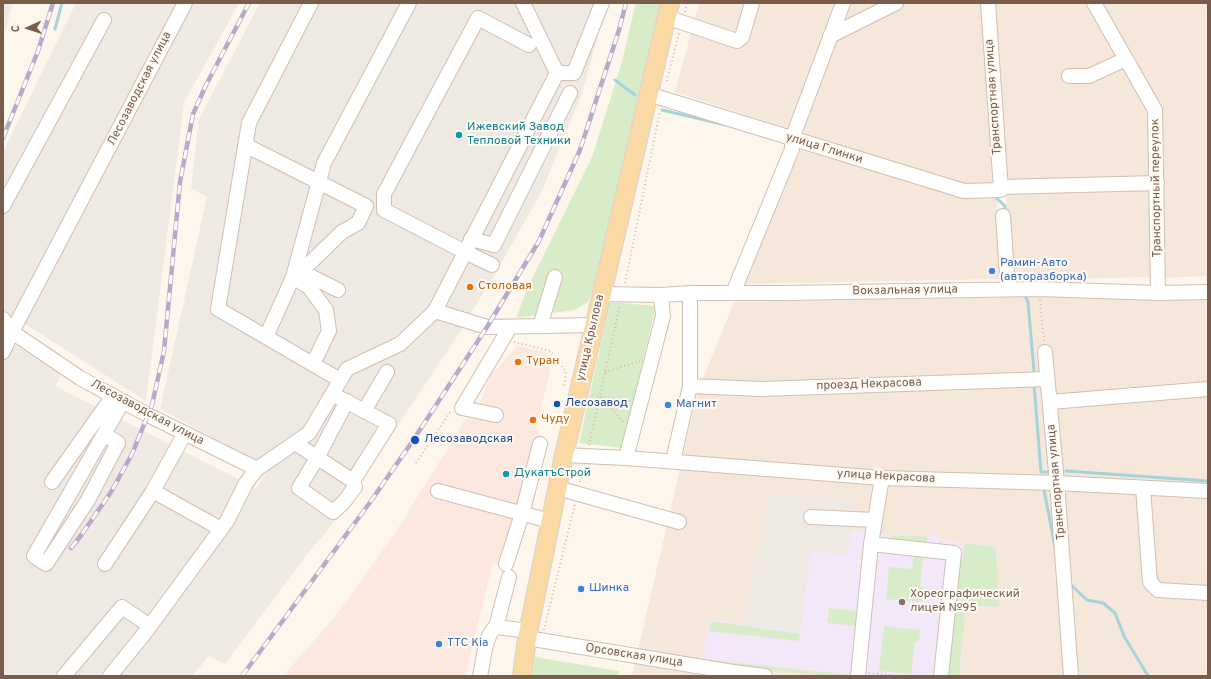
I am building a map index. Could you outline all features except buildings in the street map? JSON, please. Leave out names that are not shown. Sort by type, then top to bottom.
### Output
[{"type":"main road","name":"улица Крылова","points":[[522,676],[533,637],[550,522],[578,392],[601,294],[655,96],[673,14]]},
{"type":"street","name":"Лесозаводская улица","points":[[185,3],[12,332],[80,378],[185,434],[257,469]]},
{"type":"street","points":[[311,3],[249,122],[218,309],[340,380]]},
{"type":"street","points":[[266,337],[296,274],[324,163],[409,3]]},
{"type":"street","points":[[523,3],[557,73]]},
{"type":"street","points":[[557,73],[574,73],[602,3]]},
{"type":"street","points":[[673,14],[737,41],[742,37],[752,3]]},
{"type":"street","points":[[733,293],[792,149],[792,139],[843,3]]},
{"type":"street","points":[[830,36],[896,3]]},
{"type":"street","name":"Транспортная улица","points":[[988,3],[1001,189]]},
{"type":"street","name":"Транспортный переулок","points":[[1094,3],[1156,110],[1158,293]]},
{"type":"street","points":[[492,265],[384,210],[384,194],[478,18],[529,45]]},
{"type":"street","points":[[3,206],[104,20]]},
{"type":"street","points":[[1069,76],[1089,76],[1126,59]]},
{"type":"street","points":[[110,676],[150,626],[221,529],[246,483],[257,469],[309,433],[347,369],[400,344],[434,310],[557,73]]},
{"type":"street","points":[[471,239],[494,245],[570,93]]},
{"type":"street","name":"улица Глинки","points":[[655,96],[964,191],[1157,183]]},
{"type":"street","points":[[245,145],[366,206],[358,223],[342,232],[296,274]]},
{"type":"street","points":[[1003,216],[1008,289]]},
{"type":"street","points":[[296,274],[338,290]]},
{"type":"street","points":[[296,274],[309,287],[326,310],[330,331],[313,364]]},
{"type":"street","points":[[540,326],[555,277]]},
{"type":"street","name":"Вокзальная улица","points":[[601,294],[661,295],[690,293],[1008,289],[1158,293],[1208,292]]},
{"type":"street","points":[[673,461],[690,386],[690,293]]},
{"type":"street","points":[[626,458],[662,316],[661,295]]},
{"type":"street","points":[[434,310],[487,327],[594,324]]},
{"type":"street","points":[[3,319],[12,332],[3,352]]},
{"type":"street","points":[[496,415],[462,408],[510,327]]},
{"type":"street","name":"Транспортная улица","points":[[1045,352],[1057,483],[1071,676]]},
{"type":"street","points":[[364,411],[387,372]]},
{"type":"street","name":"проезд Некрасова","points":[[690,386],[762,389],[1047,379]]},
{"type":"street","points":[[1050,402],[1208,389]]},
{"type":"street","points":[[332,394],[389,424],[353,481]]},
{"type":"street","points":[[104,434],[118,442],[88,500],[46,564],[34,556],[104,434],[118,398]]},
{"type":"street","points":[[52,482],[118,398]]},
{"type":"street","points":[[295,443],[317,458],[353,481],[355,487],[343,503],[333,512],[299,488],[317,458],[347,401]]},
{"type":"street","points":[[105,564],[153,492],[185,434]]},
{"type":"street","points":[[480,676],[490,632],[496,627],[507,571],[540,444]]},
{"type":"street","name":"улица Некрасова","points":[[564,455],[673,461],[882,478],[1057,483],[1208,491]]},
{"type":"street","points":[[858,674],[861,607],[882,478]]},
{"type":"street","points":[[557,488],[678,522]]},
{"type":"street","points":[[1143,488],[1150,582],[1158,590],[1208,592]]},
{"type":"street","points":[[438,491],[550,522]]},
{"type":"street","points":[[153,492],[221,529]]},
{"type":"street","points":[[811,517],[875,520]]},
{"type":"street","points":[[871,544],[954,553],[941,676]]},
{"type":"street","points":[[64,676],[122,606],[150,626]]},
{"type":"street","name":"Орсовская улица","points":[[496,627],[533,637],[734,674],[766,676]]},
{"type":"path","points":[[533,637],[578,493],[587,456],[622,294],[655,96],[673,14],[687,3]]},
{"type":"path","points":[[1038,289],[1045,352]]},
{"type":"path","points":[[500,343],[515,342],[550,351],[566,372],[564,392],[578,392],[640,403]]},
{"type":"path","points":[[605,372],[652,357]]},
{"type":"path","points":[[600,396],[633,432]]},
{"type":"path","points":[[416,463],[455,406]]},
{"type":"path","points":[[858,674],[899,676]]},
{"type":"shaded area","points":[[3,3],[13,3],[3,38]]},
{"type":"shaded area","points":[[76,3],[239,3],[184,103],[146,401],[11,315],[3,331],[3,152]]},
{"type":"shaded area","points":[[260,3],[607,3],[582,93],[542,191],[495,274],[456,338],[331,526],[309,552],[225,664],[209,656],[192,676],[3,676],[3,331],[9,341],[29,354],[63,371],[55,386],[256,488],[269,468],[160,409],[207,197],[191,188],[199,119]]},
{"type":"shaded area","points":[[699,3],[1208,3],[1208,276],[1164,278],[1164,175],[1006,185],[961,185],[675,92]]},
{"type":"shaded area","points":[[796,149],[960,194],[997,196],[1000,279],[742,284]]},
{"type":"shaded area","points":[[1153,186],[1154,277],[1013,280],[1006,191]]},
{"type":"shaded area","points":[[1208,294],[1208,676],[632,676],[698,391],[734,302]]},
{"type":"shaded area","points":[[517,346],[545,352],[550,372],[536,428],[545,440],[513,569],[493,563],[465,676],[283,676],[338,613],[393,536],[466,419],[474,418],[490,376]]},
{"type":"shaded area","points":[[770,493],[857,501],[847,556],[811,551],[800,633],[741,624]]},
{"type":"shaded area","name":"Хореографический лицей №95","points":[[852,531],[881,534],[920,535],[927,537],[927,535],[939,536],[939,540],[997,546],[999,608],[966,606],[960,676],[859,676],[703,658],[709,619],[800,633],[811,551],[847,556]]},
{"type":"green space","points":[[636,3],[660,3],[593,291],[588,302],[575,310],[516,318],[527,289],[592,157],[621,65]]},
{"type":"green space","points":[[610,302],[656,306],[622,448],[579,443]]},
{"type":"green space","points":[[889,535],[927,537],[927,543],[939,543],[939,541],[942,541],[942,547],[895,542]]},
{"type":"green space","points":[[964,543],[996,547],[999,607],[966,605],[959,676],[946,676],[958,559],[963,559]]},
{"type":"green space","points":[[914,555],[923,556],[920,587],[924,588],[922,602],[886,599],[889,567],[912,569]]},
{"type":"green space","points":[[829,608],[857,611],[855,626],[827,623]]},
{"type":"green space","points":[[711,621],[800,634],[799,641],[709,631]]},
{"type":"green space","points":[[884,626],[920,630],[919,642],[915,642],[911,674],[879,671]]},
{"type":"green space","points":[[535,657],[619,671],[618,676],[532,676]]},
{"type":"green space","points":[[704,660],[853,675],[829,676],[704,663]]},
{"type":"waterway","points":[[55,29],[62,3]]},
{"type":"waterway","points":[[615,80],[635,95]]},
{"type":"waterway","points":[[662,110],[726,125]]},
{"type":"waterway","points":[[993,195],[1005,206],[1006,214]]},
{"type":"waterway","points":[[1024,294],[1028,302],[1034,371]]},
{"type":"waterway","points":[[1034,384],[1041,472],[1051,472]]},
{"type":"waterway","points":[[1066,471],[1208,481]]},
{"type":"waterway","points":[[1044,490],[1055,547]]},
{"type":"waterway","points":[[1069,583],[1087,600],[1103,603],[1115,613],[1124,636],[1148,676]]},
{"type":"railway","points":[[3,138],[38,51],[53,3]]},
{"type":"railway","points":[[71,548],[111,492],[132,454],[152,405],[164,351],[180,182],[193,114],[206,85],[249,3]]},
{"type":"railway","points":[[242,676],[371,501],[414,439],[487,327],[539,241],[580,150],[619,30],[626,3]]},
{"type":"place","name":"Ижевский Завод Тепловой Техники","points":[[459,135]]},
{"type":"place","name":"Рамин-Авто (авторазборка)","points":[[992,271]]},
{"type":"place","name":"Столовая","points":[[470,287]]},
{"type":"place","name":"Туран","points":[[518,362]]},
{"type":"place","name":"Лесозавод","points":[[557,404]]},
{"type":"place","name":"Магнит","points":[[668,405]]},
{"type":"place","name":"Чуду","points":[[533,420]]},
{"type":"place","name":"Лесозаводская","points":[[415,440]]},
{"type":"place","name":"ДукатъСтрой","points":[[506,474]]},
{"type":"place","name":"Шинка","points":[[581,589]]},
{"type":"place","name":"Хореографический лицей №95","points":[[902,602]]},
{"type":"place","name":"ТТС Kia","points":[[439,644]]}]
